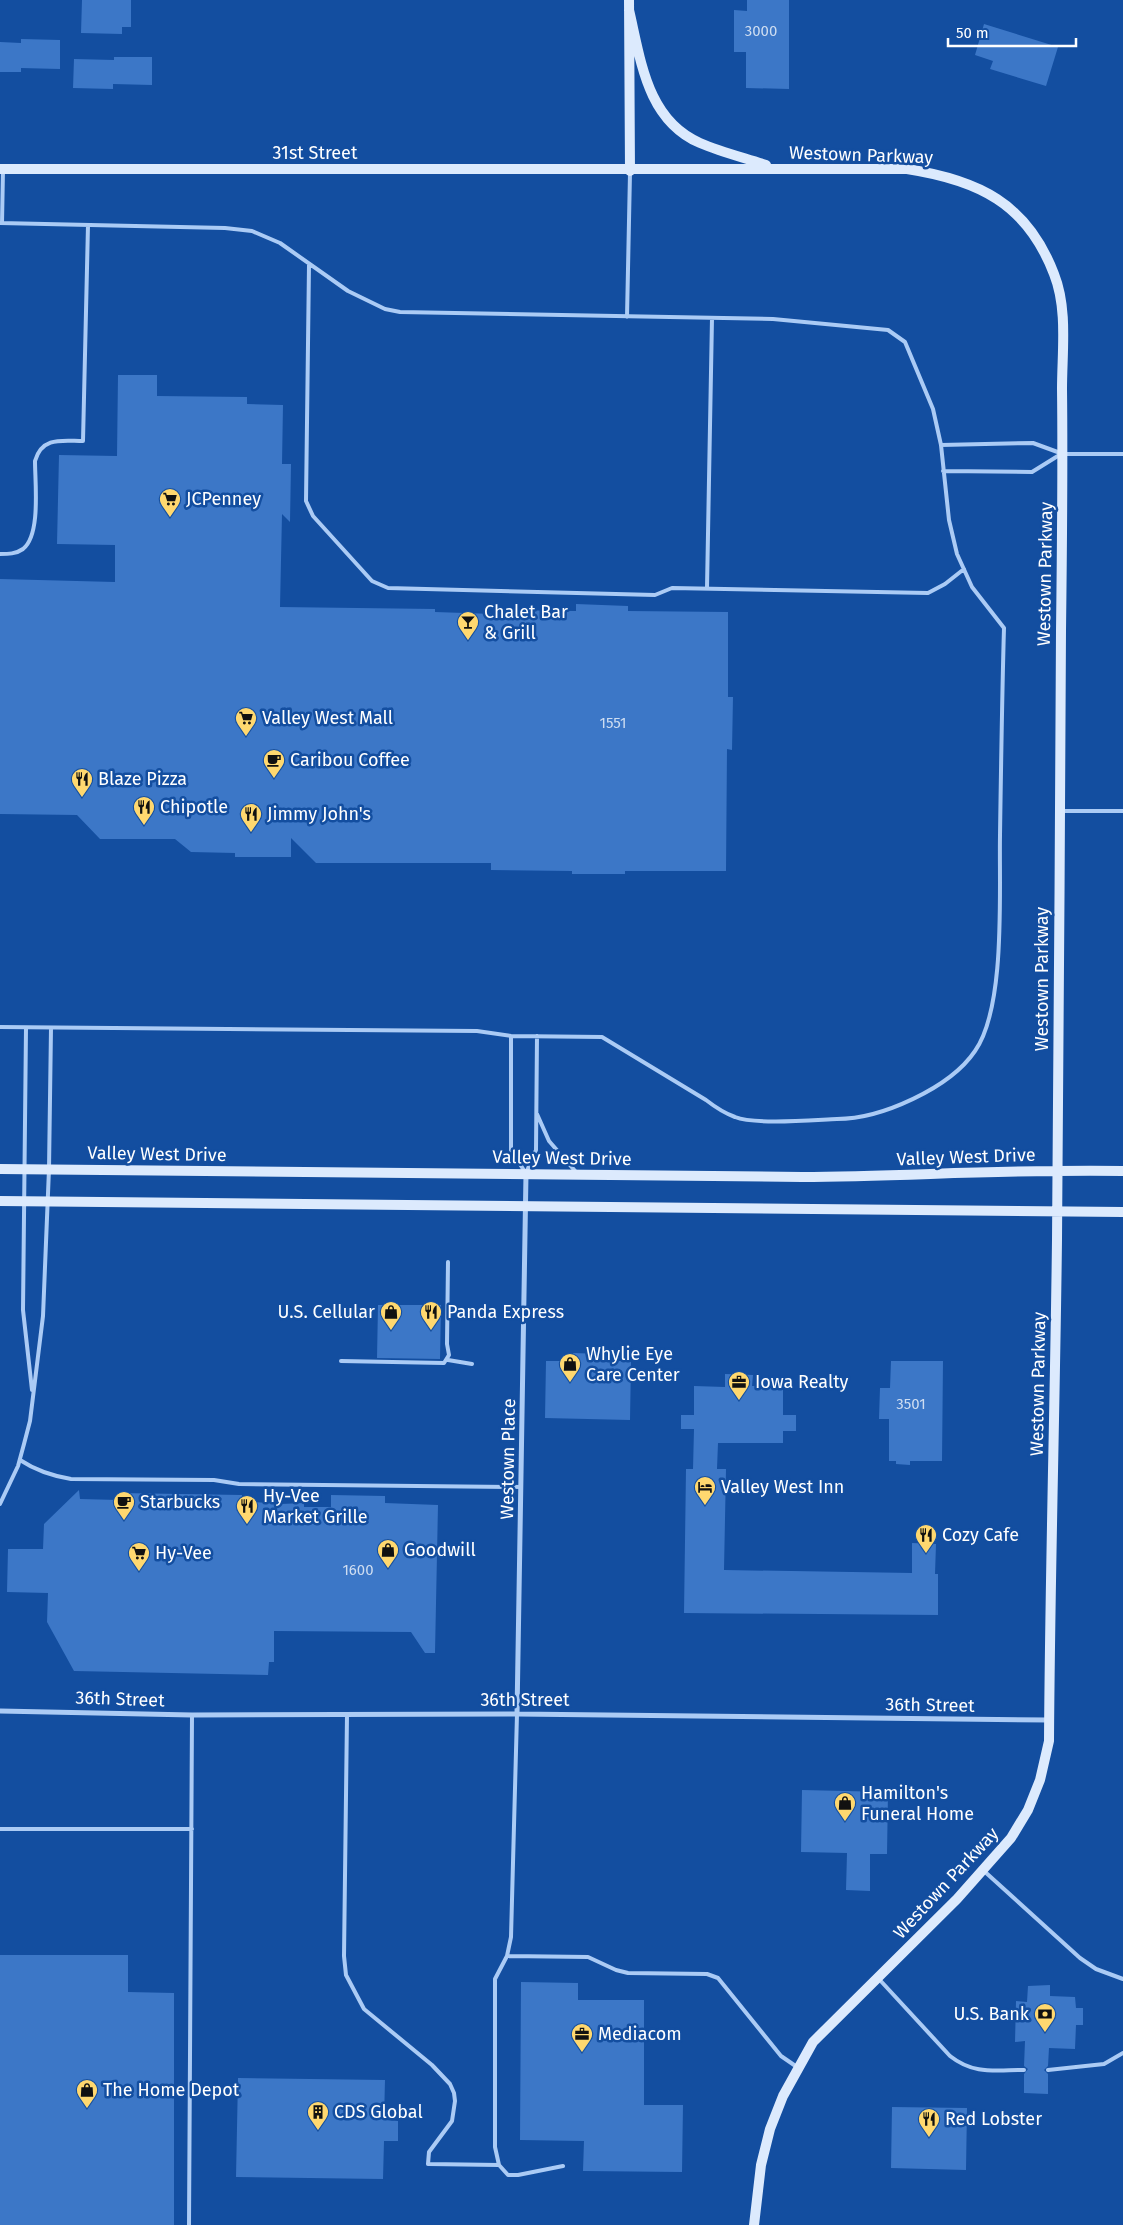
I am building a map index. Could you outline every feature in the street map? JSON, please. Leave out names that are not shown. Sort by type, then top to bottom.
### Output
[{"type":"street","points":[[629,5],[643,72],[657,105],[667,119],[681,133],[701,143],[774,168]]},
{"type":"street","points":[[629,5],[630,170]]},
{"type":"street","name":"31st Street","points":[[2,169],[630,170]]},
{"type":"street","name":"Westown Parkway","points":[[630,170],[907,169],[944,174],[974,185],[1001,201],[1025,223],[1047,256],[1056,278],[1063,310],[1058,1170],[1049,1741],[1040,1780],[1028,1810],[1011,1838],[983,1871],[813,2042],[783,2096],[770,2130],[761,2164],[754,2225]]},
{"type":"street","name":"Valley West Drive","points":[[0,1169],[802,1177],[1058,1170],[1123,1171]]},
{"type":"street","name":"Westown Place","points":[[517,1714],[526,1174]]},
{"type":"street","points":[[0,1200],[1123,1212]]},
{"type":"street","name":"36th Street","points":[[0,1710],[192,1715],[517,1714],[1049,1720]]},
{"type":"lane","points":[[0,1027],[477,1031],[511,1036],[602,1037],[706,1100],[719,1110],[737,1118],[756,1120],[848,1119],[882,1110],[931,1089],[950,1078],[976,1051],[988,1024],[995,994],[998,940],[1004,628],[972,587],[957,554],[949,520],[941,445],[933,409],[905,342],[888,330],[773,319],[420,313],[384,309],[348,291],[280,243],[252,230],[1,223],[2,169]]},
{"type":"lane","points":[[627,317],[630,170]]},
{"type":"lane","points":[[0,554],[12,554],[22,550],[29,542],[34,530],[35,461],[37,452],[43,446],[56,441],[83,441],[88,225]]},
{"type":"lane","points":[[309,265],[306,501],[313,516],[372,581],[388,588],[655,595],[672,588],[928,593],[945,584],[964,569]]},
{"type":"lane","points":[[707,588],[712,318]]},
{"type":"lane","points":[[941,445],[1032,443],[1063,454],[1123,454]]},
{"type":"lane","points":[[943,471],[1032,472],[1063,454]]},
{"type":"lane","points":[[1060,811],[1123,811]]},
{"type":"lane","points":[[26,1028],[23,1310],[32,1398]]},
{"type":"lane","points":[[0,1504],[20,1460],[30,1421],[44,1316],[51,1028]]},
{"type":"lane","points":[[511,1036],[511,1150],[526,1174]]},
{"type":"lane","points":[[526,1174],[536,1150],[537,1036]]},
{"type":"lane","points":[[536,1112],[549,1141],[577,1174]]},
{"type":"lane","points":[[448,1262],[448,1360]]},
{"type":"lane","points":[[341,1361],[444,1363],[448,1360],[472,1364]]},
{"type":"lane","points":[[20,1460],[30,1467],[57,1477],[71,1478],[214,1480],[239,1484],[521,1487]]},
{"type":"lane","points":[[517,1714],[511,1937],[507,1956],[495,1979],[494,2147],[499,2165],[508,2175],[518,2175],[563,2166]]},
{"type":"lane","points":[[189,2225],[192,1715]]},
{"type":"lane","points":[[347,1715],[344,1956],[346,1975],[364,2009],[432,2066],[450,2084],[454,2092],[452,2121],[429,2152],[428,2164],[499,2165]]},
{"type":"lane","points":[[0,1829],[192,1829]]},
{"type":"lane","points":[[983,1871],[1080,1958],[1096,1969],[1123,1979]]},
{"type":"lane","points":[[507,1956],[588,1957],[616,1970],[628,1973],[707,1974],[718,1978],[781,2056],[798,2068]]},
{"type":"lane","points":[[878,1978],[950,2056],[971,2069],[1024,2070]]},
{"type":"lane","points":[[1048,2070],[1104,2064],[1123,2053]]},
{"type":"building","points":[[82,0],[131,0],[131,27],[122,27],[122,34],[81,33]]},
{"type":"building","points":[[747,0],[789,0],[789,89],[746,88],[746,52],[734,52],[734,10],[747,11]]},
{"type":"building","points":[[984,24],[1058,47],[1046,86],[990,69],[993,61],[975,55]]},
{"type":"building","points":[[21,39],[60,40],[60,69],[21,68],[21,72],[0,72],[0,42],[21,43]]},
{"type":"building","points":[[114,57],[152,57],[152,85],[113,84],[113,89],[73,88],[74,59],[114,60]]},
{"type":"building","points":[[118,375],[157,375],[157,396],[247,397],[247,404],[283,405],[282,464],[291,464],[290,522],[282,514],[280,607],[435,609],[435,612],[494,614],[494,610],[576,611],[576,604],[628,606],[628,611],[728,612],[728,697],[733,697],[732,750],[727,749],[726,871],[625,871],[625,874],[572,874],[572,871],[491,870],[491,863],[316,863],[291,838],[291,857],[235,857],[235,853],[191,852],[175,839],[100,839],[77,815],[0,814],[0,579],[115,582],[115,545],[57,544],[59,455],[117,456]]},
{"type":"building","points":[[378,1305],[441,1305],[440,1359],[377,1358]]},
{"type":"building","points":[[573,1353],[602,1354],[602,1361],[631,1361],[630,1420],[545,1418],[546,1361],[572,1361]]},
{"type":"building","name":"Iowa Realty","points":[[891,1361],[943,1361],[942,1461],[910,1461],[910,1465],[896,1464],[896,1461],[889,1461],[889,1419],[879,1419],[880,1388],[890,1388]]},
{"type":"building","name":"Valley West Inn","points":[[725,1374],[753,1375],[752,1386],[783,1386],[783,1415],[796,1415],[796,1431],[783,1431],[783,1443],[718,1443],[717,1469],[726,1469],[724,1570],[912,1573],[912,1543],[936,1544],[935,1574],[938,1574],[938,1615],[684,1613],[686,1469],[693,1469],[694,1429],[681,1429],[681,1415],[694,1415],[694,1386],[725,1387]]},
{"type":"building","name":"Hy-Vee","points":[[79,1490],[80,1499],[118,1500],[118,1493],[242,1495],[242,1501],[281,1504],[304,1503],[304,1507],[331,1507],[331,1495],[385,1496],[385,1503],[438,1505],[435,1653],[425,1653],[411,1632],[274,1631],[274,1662],[269,1662],[268,1675],[74,1671],[47,1622],[48,1593],[7,1592],[8,1549],[43,1549],[44,1524]]},
{"type":"building","name":"Hamilton's Funeral Home","points":[[802,1790],[888,1792],[887,1854],[870,1854],[870,1891],[846,1890],[847,1853],[801,1852]]},
{"type":"building","name":"The Home Depot","points":[[0,1955],[128,1955],[128,1992],[174,1993],[174,2225],[0,2225]]},
{"type":"building","name":"Mediacom","points":[[521,1982],[578,1983],[578,2000],[644,2000],[644,2105],[683,2105],[682,2172],[583,2171],[584,2141],[520,2140]]},
{"type":"building","name":"U.S. Bank","points":[[1050,1985],[1050,1996],[1075,1997],[1076,2008],[1083,2008],[1083,2025],[1076,2025],[1075,2049],[1049,2048],[1048,2066],[1044,2070],[1048,2074],[1048,2094],[1024,2093],[1024,2074],[1028,2069],[1024,2066],[1025,2041],[1015,2042],[1016,2001],[1027,2002],[1028,1986]]},
{"type":"building","name":"CDS Global","points":[[238,2078],[385,2080],[384,2120],[398,2121],[398,2141],[384,2141],[383,2179],[236,2177]]},
{"type":"building","name":"Red Lobster","points":[[892,2107],[967,2108],[966,2170],[891,2168]]},
{"type":"place","name":"JCPenney","points":[[170,518]]},
{"type":"place","name":"Chalet Bar & Grill","points":[[468,641]]},
{"type":"place","name":"Valley West Mall","points":[[246,737]]},
{"type":"place","name":"Caribou Coffee","points":[[274,779]]},
{"type":"place","name":"Blaze Pizza","points":[[82,798]]},
{"type":"place","name":"Chipotle","points":[[144,826]]},
{"type":"place","name":"Jimmy John's","points":[[251,833]]},
{"type":"place","name":"U.S. Cellular","points":[[391,1331]]},
{"type":"place","name":"Panda Express","points":[[431,1331]]},
{"type":"place","name":"Whylie Eye Care Center","points":[[570,1383]]},
{"type":"place","name":"Iowa Realty","points":[[739,1401]]},
{"type":"place","name":"Valley West Inn","points":[[705,1506]]},
{"type":"place","name":"Starbucks","points":[[124,1521]]},
{"type":"place","name":"Hy-Vee Market Grille","points":[[247,1525]]},
{"type":"place","name":"Cozy Cafe","points":[[926,1554]]},
{"type":"place","name":"Goodwill","points":[[388,1569]]},
{"type":"place","name":"Hy-Vee","points":[[139,1572]]},
{"type":"place","name":"Hamilton's Funeral Home","points":[[845,1822]]},
{"type":"place","name":"U.S. Bank","points":[[1045,2033]]},
{"type":"place","name":"Mediacom","points":[[582,2053]]},
{"type":"place","name":"The Home Depot","points":[[87,2109]]},
{"type":"place","name":"CDS Global","points":[[318,2131]]},
{"type":"place","name":"Red Lobster","points":[[929,2138]]}]
